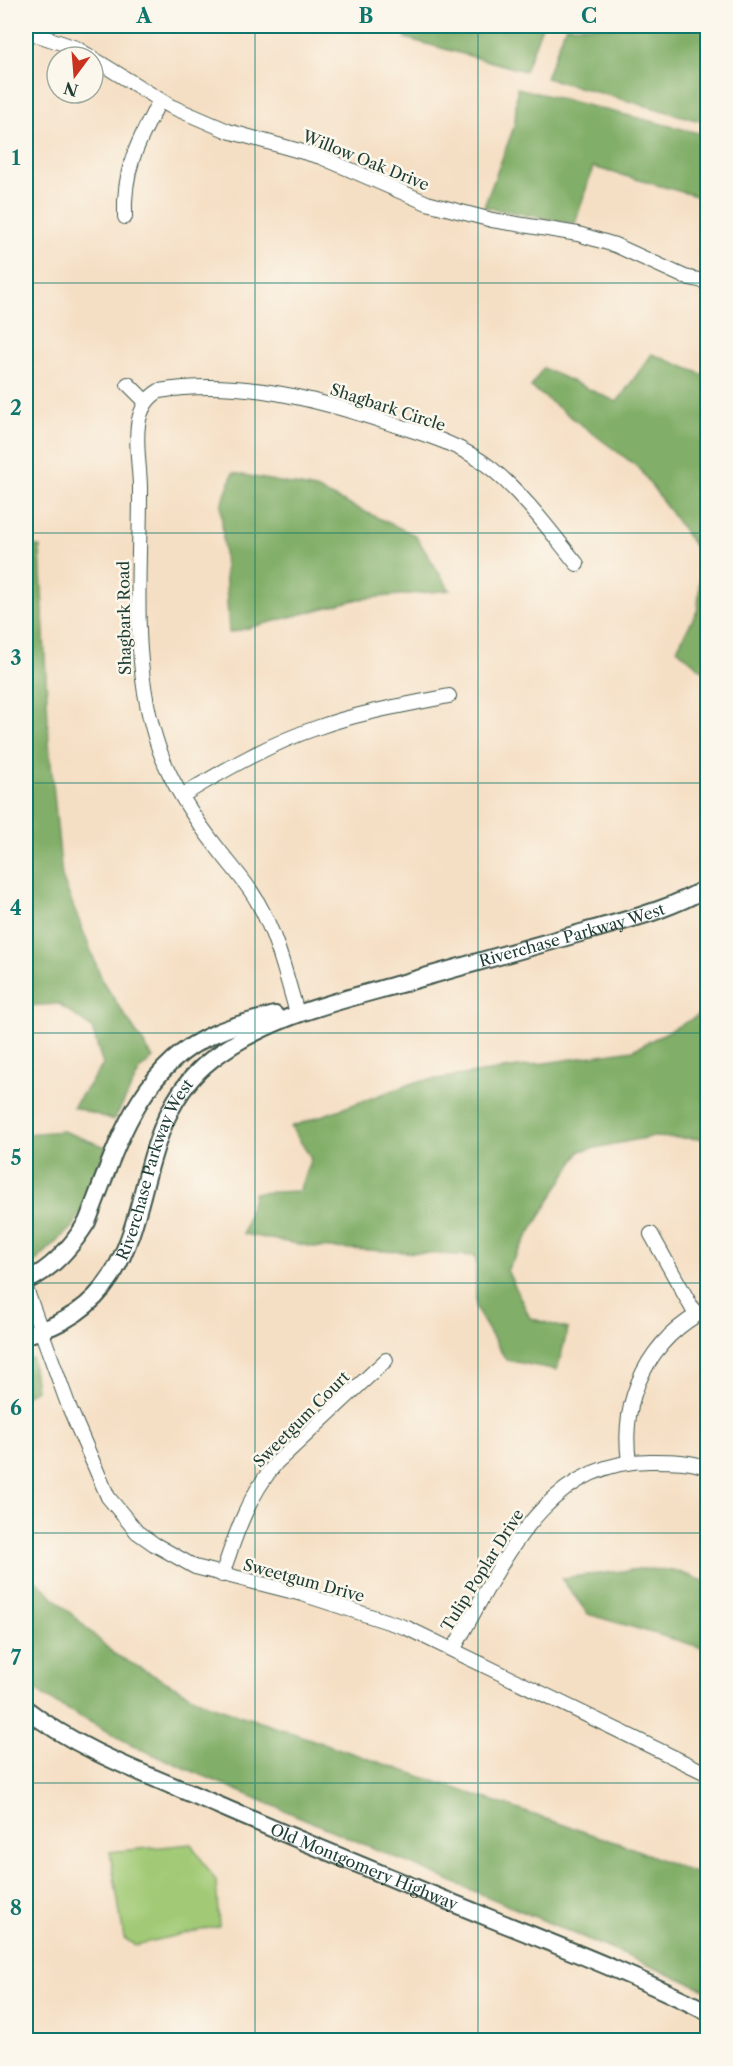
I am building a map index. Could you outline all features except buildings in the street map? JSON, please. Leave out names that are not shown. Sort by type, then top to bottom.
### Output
[{"type":"street","name":"Willow Oak Drive","points":[[26,32],[39,34],[83,51],[160,100],[228,131],[321,157],[427,203],[492,220],[578,234],[615,245],[685,277],[708,282]]},
{"type":"street","points":[[125,217],[125,183],[129,162],[160,100]]},
{"type":"street","points":[[128,384],[146,402]]},
{"type":"street","name":"Shagbark Circle","points":[[146,402],[159,391],[169,389],[273,391],[362,414],[419,432],[453,445],[490,468],[520,495],[577,564]]},
{"type":"street","name":"Shagbark Road","points":[[146,402],[140,411],[137,425],[140,488],[138,648],[142,681],[159,749],[197,820],[257,901],[280,956],[297,1013]]},
{"type":"street","points":[[183,795],[261,751],[313,729],[449,696]]},
{"type":"street","name":"Riverchase Parkway West","points":[[26,1281],[46,1269],[78,1236],[135,1107],[166,1066],[189,1048],[214,1033],[256,1020],[297,1013],[643,915],[708,887]]},
{"type":"street","name":"Riverchase Parkway West","points":[[34,1333],[64,1322],[80,1312],[119,1266],[135,1223],[157,1142],[173,1107],[190,1081],[210,1060],[238,1042],[297,1013]]},
{"type":"street","points":[[629,1462],[627,1423],[641,1373],[662,1343],[702,1312],[651,1234]]},
{"type":"street","name":"Sweetgum Drive","points":[[26,1289],[34,1333],[108,1497],[137,1532],[195,1567],[343,1606],[407,1628],[545,1697],[708,1774]]},
{"type":"street","name":"Sweetgum Court","points":[[222,1575],[239,1523],[261,1481],[276,1462],[386,1360]]},
{"type":"street","name":"Tulip Poplar Drive","points":[[453,1650],[522,1531],[543,1506],[583,1478],[613,1465],[629,1462],[684,1462],[708,1468]]},
{"type":"street","name":"Old Montgomery Highway","points":[[26,1709],[46,1724],[88,1747],[177,1787],[308,1844],[619,1971],[708,2013]]},
{"type":"green space","points":[[417,26],[542,26],[525,71],[405,38]]},
{"type":"green space","points":[[566,26],[707,26],[707,123],[546,78]]},
{"type":"green space","points":[[517,88],[707,135],[707,199],[593,167],[575,224],[484,207],[515,124]]},
{"type":"green space","points":[[652,354],[707,376],[707,674],[677,649],[698,609],[701,555],[639,468],[531,387],[543,368],[617,402]]},
{"type":"green space","points":[[233,473],[316,489],[415,535],[450,590],[359,599],[229,633],[221,505]]},
{"type":"green space","points":[[26,544],[40,547],[49,742],[62,877],[103,982],[153,1058],[141,1069],[114,1120],[73,1107],[103,1065],[92,1028],[59,1004],[26,1006]]},
{"type":"green space","points":[[707,1011],[707,1139],[650,1137],[580,1151],[507,1270],[530,1318],[568,1329],[557,1370],[506,1360],[476,1309],[476,1256],[314,1247],[243,1234],[254,1193],[299,1191],[311,1158],[291,1127],[416,1082],[633,1050]]},
{"type":"green space","points":[[63,1131],[106,1147],[92,1186],[74,1225],[36,1261],[26,1265],[26,1134]]},
{"type":"green space","points":[[26,1358],[32,1358],[36,1390],[26,1395]]},
{"type":"green space","points":[[640,1569],[673,1570],[707,1582],[707,1649],[588,1614],[561,1578]]},
{"type":"green space","points":[[26,1571],[114,1654],[207,1704],[632,1848],[707,1878],[707,1990],[138,1748],[46,1698],[26,1680]]},
{"type":"green space","points":[[191,1844],[216,1881],[219,1926],[135,1945],[124,1938],[110,1852]]}]
